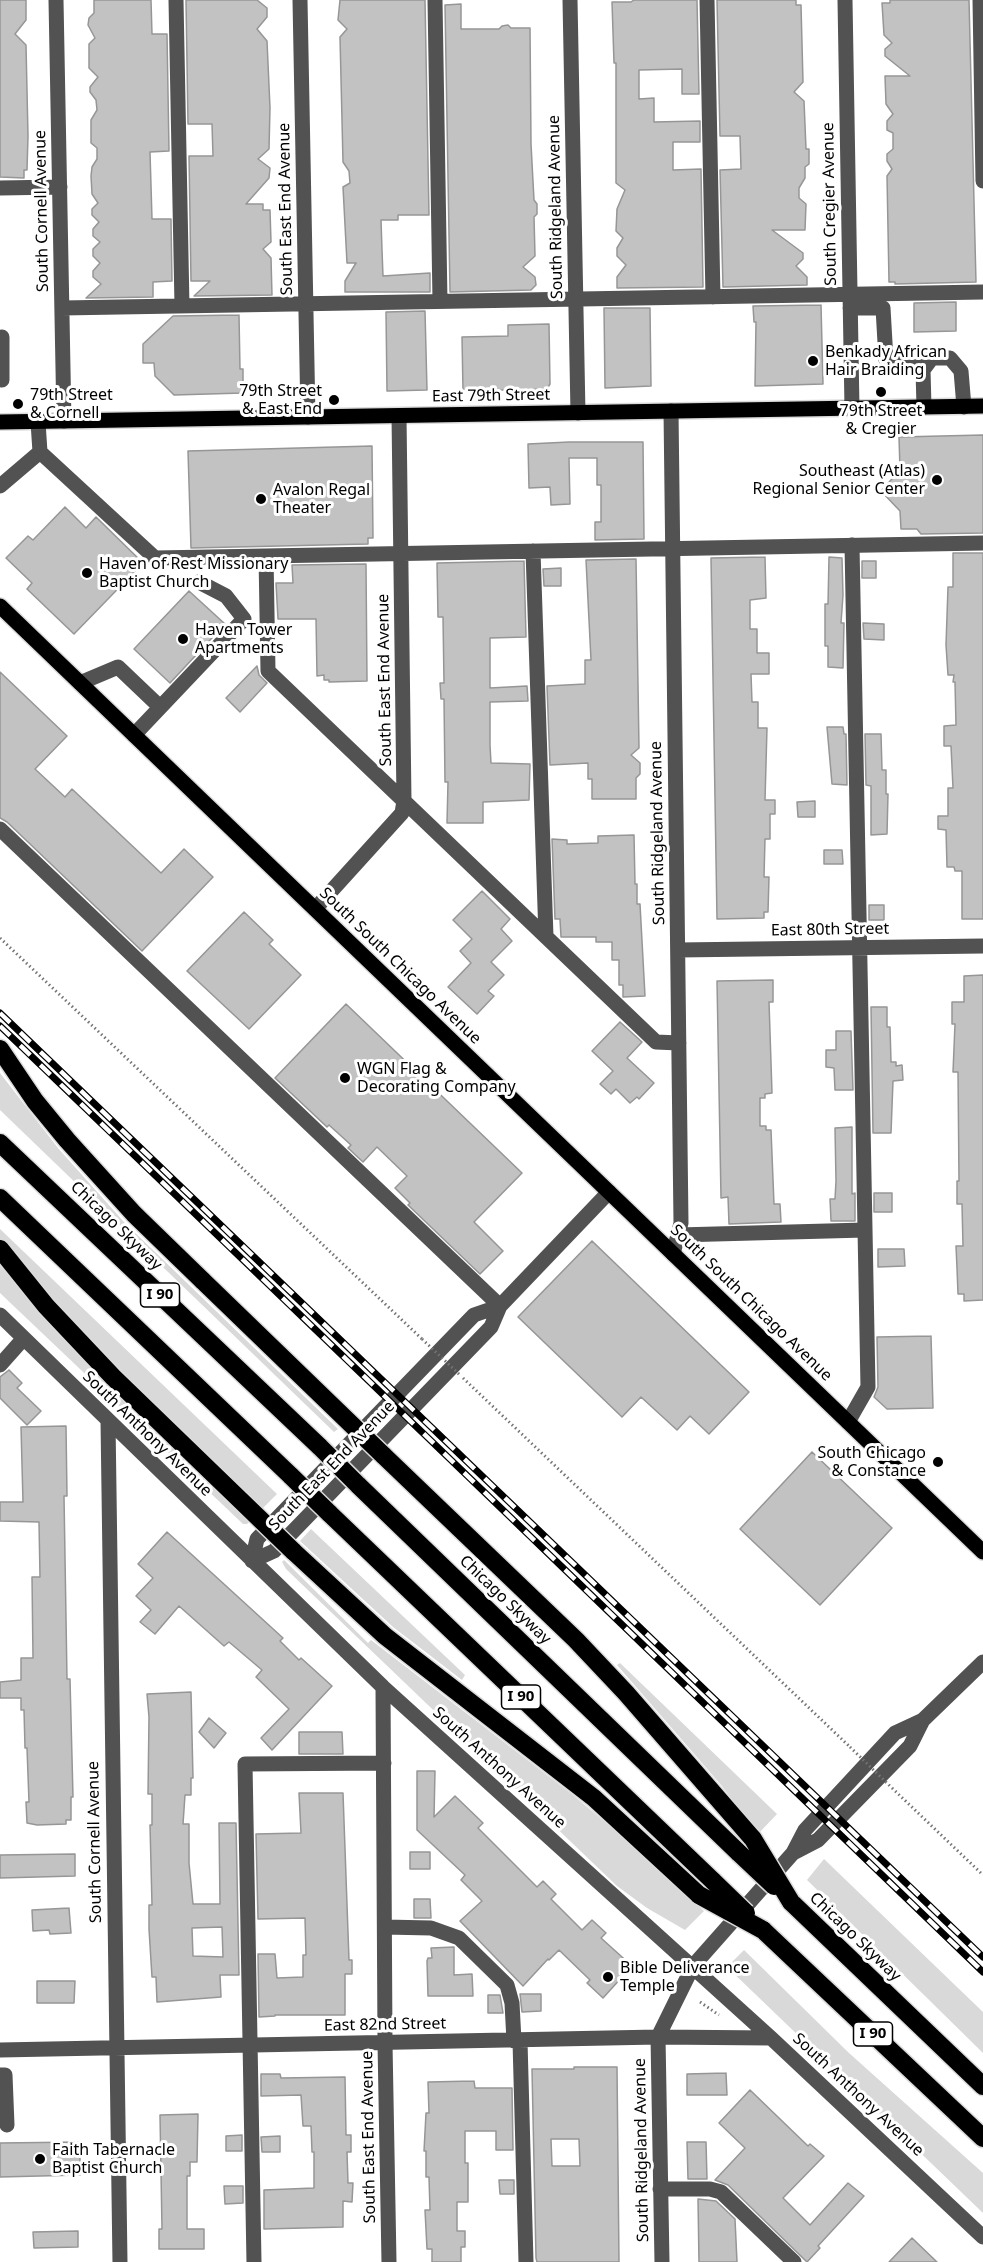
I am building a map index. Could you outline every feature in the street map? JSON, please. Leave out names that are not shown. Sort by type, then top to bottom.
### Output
[{"type":"highway","points":[[0,1049],[48,1117],[134,1214],[576,1640],[753,1839],[790,1902]]},
{"type":"highway","name":"Chicago Skyway","points":[[0,1143],[320,1447],[983,2086]]},
{"type":"highway","name":"I 90","points":[[0,1198],[983,2138]]},
{"type":"highway","points":[[0,1249],[46,1306],[113,1377],[293,1551],[385,1636],[594,1798],[699,1895],[763,1930]]},
{"type":"main road","name":"East 79th Street","points":[[0,422],[983,406]]},
{"type":"main road","name":"South South Chicago Avenue","points":[[0,606],[983,1552]]},
{"type":"street","name":"South Cornell Avenue","points":[[56,0],[64,421]]},
{"type":"street","points":[[176,0],[182,306]]},
{"type":"street","name":"South East End Avenue","points":[[300,0],[308,417]]},
{"type":"street","points":[[435,0],[440,301]]},
{"type":"street","name":"South Ridgeland Avenue","points":[[570,0],[578,413]]},
{"type":"street","points":[[707,0],[713,297]]},
{"type":"street","name":"South Cregier Avenue","points":[[845,0],[852,408]]},
{"type":"street","points":[[980,0],[983,181]]},
{"type":"street","points":[[0,188],[60,187]]},
{"type":"street","points":[[62,308],[713,297],[850,301],[983,292]]},
{"type":"street","points":[[850,301],[883,308],[886,360],[950,358],[961,371],[964,406]]},
{"type":"street","points":[[2,337],[2,380]]},
{"type":"street","points":[[924,407],[923,370],[931,359]]},
{"type":"street","name":"South Ridgeland Avenue","points":[[671,411],[681,1223],[673,1254]]},
{"type":"street","name":"South East End Avenue","points":[[315,909],[402,813],[404,801],[399,416]]},
{"type":"street","points":[[39,422],[40,452],[155,558],[983,543]]},
{"type":"street","points":[[0,486],[40,452]]},
{"type":"street","points":[[848,1422],[868,1387],[852,545]]},
{"type":"street","points":[[533,551],[546,937]]},
{"type":"street","points":[[266,556],[268,671],[656,1042],[679,1043]]},
{"type":"street","points":[[134,735],[244,619],[226,596],[199,582]]},
{"type":"street","points":[[80,683],[118,667],[160,707]]},
{"type":"street","points":[[0,829],[500,1306]]},
{"type":"street","name":"East 80th Street","points":[[678,950],[983,946]]},
{"type":"street","name":"South East End Avenue","points":[[252,1561],[274,1551],[491,1327],[500,1306],[609,1192]]},
{"type":"street","points":[[678,1235],[865,1230]]},
{"type":"street","name":"South East End Avenue","points":[[252,1561],[257,1539],[265,1530],[474,1315],[500,1306]]},
{"type":"street","name":"South Anthony Avenue","points":[[0,1315],[383,1687],[693,1966],[983,2237]]},
{"type":"street","points":[[0,1365],[24,1338]]},
{"type":"street","name":"South Cornell Avenue","points":[[108,1421],[120,2262]]},
{"type":"street","points":[[658,2037],[693,1966],[793,1853],[818,1840],[910,1746],[923,1720],[983,1662]]},
{"type":"street","name":"South East End Avenue","points":[[383,1687],[385,2043],[390,2262]]},
{"type":"street","points":[[254,2262],[245,1764],[384,1763]]},
{"type":"street","points":[[385,1927],[431,1928],[459,1938],[507,1985],[517,2041],[526,2262]]},
{"type":"street","name":"South Ridgeland Avenue","points":[[658,2037],[662,2262]]},
{"type":"street","name":"East 82nd Street","points":[[0,2050],[658,2037],[771,2038]]},
{"type":"street","points":[[0,2075],[5,2075],[7,2125]]},
{"type":"street","points":[[660,2189],[710,2189],[722,2192],[794,2262]]},
{"type":"path","points":[[0,938],[983,1875]]},
{"type":"path","points":[[700,2002],[719,2015]]},
{"type":"shaded area","points":[[0,1073],[58,1148],[124,1222],[338,1429],[334,1432],[0,1110]]},
{"type":"shaded area","points":[[0,1229],[277,1494],[247,1524],[243,1524],[0,1293]]},
{"type":"shaded area","points":[[311,1529],[465,1675],[462,1680],[393,1627],[300,1541]]},
{"type":"shaded area","points":[[284,1560],[368,1643],[371,1640],[573,1795],[704,1911],[685,1930],[647,1908],[617,1886],[286,1569],[282,1562]]},
{"type":"shaded area","points":[[620,1663],[777,1814],[758,1834],[721,1785],[617,1665]]},
{"type":"shaded area","points":[[824,1859],[983,2012],[983,2053],[807,1880]]},
{"type":"shaded area","points":[[744,1950],[849,2053],[983,2173],[983,2213],[727,1967]]},
{"type":"building","points":[[0,0],[26,0],[26,20],[15,34],[26,45],[28,136],[27,170],[24,170],[24,178],[0,177]]},
{"type":"building","points":[[94,0],[151,0],[152,34],[167,34],[169,151],[150,152],[152,219],[171,219],[172,281],[153,282],[153,297],[86,298],[101,284],[93,277],[93,271],[100,263],[93,256],[93,249],[100,242],[93,236],[93,229],[99,222],[92,215],[92,209],[98,203],[92,194],[91,176],[92,167],[97,159],[97,148],[91,143],[91,120],[97,110],[96,100],[90,92],[90,87],[98,77],[89,68],[89,44],[95,38],[88,25],[89,18],[94,13]]},
{"type":"building","points":[[186,0],[257,0],[267,8],[267,17],[257,29],[267,41],[269,149],[258,159],[270,168],[269,178],[246,204],[263,204],[263,210],[270,210],[271,242],[263,249],[271,258],[272,295],[194,296],[210,281],[191,281],[189,156],[213,156],[212,124],[188,124]]},
{"type":"building","points":[[340,0],[425,0],[429,215],[398,215],[398,220],[381,220],[383,276],[430,273],[430,292],[345,292],[345,281],[356,263],[347,263],[343,187],[350,183],[349,171],[343,162],[340,37],[347,29],[338,20]]},
{"type":"building","points":[[697,0],[699,94],[682,94],[682,69],[639,70],[639,99],[654,98],[654,122],[700,121],[700,142],[673,142],[673,170],[701,169],[703,287],[617,288],[617,277],[626,265],[617,256],[617,248],[623,238],[616,231],[617,209],[625,190],[616,183],[616,63],[614,63],[612,2]]},
{"type":"building","points":[[717,0],[796,0],[796,5],[801,5],[803,82],[794,92],[804,101],[806,149],[809,149],[809,164],[805,167],[805,178],[799,188],[799,198],[806,204],[805,230],[772,230],[803,253],[803,259],[796,266],[807,277],[807,285],[723,287],[720,170],[741,169],[740,136],[720,136]]},
{"type":"building","points":[[890,0],[969,0],[976,282],[895,284],[895,282],[889,282],[887,176],[892,169],[887,161],[887,154],[893,149],[893,133],[887,130],[887,121],[893,114],[886,104],[885,76],[910,76],[885,56],[885,49],[892,43],[884,35],[882,3],[890,3]]},
{"type":"building","points":[[461,4],[461,29],[499,29],[508,25],[511,28],[530,28],[531,144],[537,214],[534,217],[535,256],[523,267],[535,277],[536,285],[531,290],[450,292],[445,5]]},
{"type":"building","points":[[956,302],[956,331],[914,332],[914,303]]},
{"type":"building","points":[[821,305],[823,384],[755,386],[756,322],[754,322],[753,306]]},
{"type":"building","points":[[604,308],[650,308],[651,386],[605,388]]},
{"type":"building","points":[[425,311],[427,390],[387,391],[386,312]]},
{"type":"building","points":[[239,315],[243,393],[174,395],[155,376],[154,363],[143,363],[143,344],[173,316]]},
{"type":"building","points":[[549,324],[550,384],[547,389],[463,391],[462,337],[508,336],[508,325]]},
{"type":"building","name":"Southeast (Atlas) Regional Senior Center","points":[[983,435],[983,533],[921,534],[917,529],[901,529],[900,511],[881,491],[900,470],[899,437]]},
{"type":"building","points":[[643,442],[644,539],[595,540],[595,522],[601,522],[601,485],[597,485],[597,458],[569,458],[570,504],[551,505],[550,487],[529,488],[528,444]]},
{"type":"building","name":"Avalon Regal Theater","points":[[372,446],[373,538],[368,538],[368,544],[191,548],[188,451]]},
{"type":"building","name":"Haven of Rest Missionary Baptist Church","points":[[65,507],[86,528],[96,517],[143,563],[74,634],[27,589],[32,583],[6,558],[28,536],[33,540]]},
{"type":"building","points":[[953,553],[983,553],[983,919],[962,919],[962,871],[955,871],[954,867],[947,867],[946,830],[938,829],[938,816],[948,816],[948,788],[953,788],[951,746],[944,746],[944,726],[956,725],[955,682],[953,682],[954,675],[948,675],[946,645],[948,587],[953,587]]},
{"type":"building","points":[[765,557],[766,598],[750,600],[750,629],[757,629],[757,653],[769,653],[769,674],[751,674],[752,702],[758,702],[758,728],[767,728],[765,800],[775,800],[775,814],[770,814],[770,839],[765,839],[764,877],[769,877],[768,912],[764,912],[764,918],[717,919],[711,558]]},
{"type":"building","points":[[829,557],[842,558],[843,668],[828,667],[828,646],[825,646],[825,604],[828,604]]},
{"type":"building","points":[[636,559],[639,748],[631,755],[640,763],[640,774],[636,778],[636,799],[592,799],[592,779],[588,779],[588,763],[550,765],[547,686],[585,684],[585,660],[591,660],[586,560]]},
{"type":"building","points":[[524,561],[526,637],[490,638],[490,688],[527,686],[528,701],[490,702],[490,745],[491,763],[530,764],[529,800],[483,802],[483,823],[447,823],[448,782],[445,782],[444,699],[441,699],[440,683],[444,683],[443,617],[438,617],[437,563]]},
{"type":"building","points":[[862,561],[876,561],[876,578],[862,578]]},
{"type":"building","points":[[366,564],[367,681],[329,682],[329,680],[324,680],[324,675],[317,676],[316,619],[278,619],[276,583],[293,583],[292,565]]},
{"type":"building","points":[[561,568],[561,586],[544,586],[543,569]]},
{"type":"building","name":"Haven Tower Apartments","points":[[189,591],[225,624],[170,683],[134,649]]},
{"type":"building","points":[[863,623],[884,624],[884,640],[864,639]]},
{"type":"building","points":[[257,666],[259,675],[267,683],[240,712],[226,698]]},
{"type":"building","points":[[0,672],[67,736],[35,769],[65,797],[72,789],[161,873],[184,849],[213,877],[142,951],[7,822],[0,818]]},
{"type":"building","points":[[827,727],[843,727],[844,734],[846,734],[847,785],[832,784]]},
{"type":"building","points":[[865,734],[881,734],[882,770],[886,770],[886,794],[888,794],[887,834],[871,835],[871,786],[866,785]]},
{"type":"building","points":[[815,801],[815,817],[798,817],[797,802]]},
{"type":"building","points":[[634,835],[635,884],[637,884],[637,904],[640,904],[645,996],[623,997],[623,985],[619,985],[619,960],[612,960],[612,942],[596,942],[596,937],[561,937],[560,919],[555,919],[552,839],[567,840],[567,844],[598,843],[598,836]]},
{"type":"building","points":[[824,850],[842,850],[843,864],[824,864]]},
{"type":"building","points":[[482,891],[510,919],[501,929],[512,941],[491,962],[504,975],[488,991],[494,996],[477,1014],[448,987],[471,963],[460,951],[472,939],[453,920]]},
{"type":"building","points":[[869,905],[884,905],[884,920],[869,920]]},
{"type":"building","points":[[244,912],[273,940],[269,944],[301,975],[249,1029],[187,971]]},
{"type":"building","points":[[983,975],[983,1300],[964,1301],[964,1294],[958,1294],[956,1246],[963,1246],[962,1204],[957,1204],[957,1181],[959,1181],[958,1072],[953,1072],[955,1024],[952,1024],[952,1002],[964,1002],[964,976]]},
{"type":"building","points":[[773,980],[773,1002],[769,1002],[772,1093],[765,1094],[765,1098],[760,1098],[760,1126],[766,1126],[766,1130],[771,1130],[774,1204],[780,1204],[781,1222],[729,1224],[728,1197],[721,1198],[717,981]]},
{"type":"building","points":[[346,1004],[522,1173],[474,1222],[503,1251],[480,1274],[408,1205],[410,1203],[395,1188],[407,1176],[377,1147],[363,1162],[348,1148],[351,1145],[329,1125],[327,1127],[275,1078]]},
{"type":"building","points":[[871,1007],[887,1007],[891,1062],[896,1062],[896,1066],[902,1065],[903,1080],[893,1081],[891,1133],[873,1133]]},
{"type":"building","points":[[620,1022],[642,1042],[627,1058],[654,1083],[639,1099],[637,1097],[630,1103],[616,1089],[611,1094],[600,1084],[613,1071],[592,1051]]},
{"type":"building","points":[[836,1031],[851,1031],[853,1090],[835,1090],[834,1068],[826,1067],[826,1050],[836,1050]]},
{"type":"building","points":[[852,1127],[852,1194],[855,1193],[855,1221],[831,1221],[830,1199],[835,1199],[836,1181],[835,1128]]},
{"type":"building","points":[[874,1193],[892,1193],[892,1212],[874,1212]]},
{"type":"building","points":[[592,1241],[749,1392],[709,1434],[690,1416],[677,1430],[641,1397],[622,1417],[518,1317]]},
{"type":"building","points":[[878,1249],[904,1249],[905,1266],[878,1267]]},
{"type":"building","points":[[931,1336],[933,1408],[887,1409],[874,1397],[878,1387],[877,1337]]},
{"type":"building","points":[[9,1370],[22,1383],[17,1388],[41,1411],[27,1425],[0,1398],[0,1377]]},
{"type":"building","points":[[66,1426],[67,1496],[64,1496],[67,1679],[70,1679],[73,1797],[71,1797],[71,1820],[66,1820],[66,1824],[37,1825],[27,1823],[26,1802],[29,1802],[27,1748],[25,1748],[24,1710],[21,1710],[21,1698],[0,1698],[0,1682],[21,1680],[21,1658],[33,1658],[32,1577],[40,1577],[39,1522],[0,1521],[0,1502],[23,1502],[21,1427]]},
{"type":"building","points":[[812,1452],[892,1528],[820,1605],[740,1529]]},
{"type":"building","points":[[167,1532],[283,1638],[280,1641],[299,1660],[301,1658],[332,1686],[272,1750],[261,1738],[289,1709],[256,1677],[262,1670],[229,1642],[224,1646],[179,1606],[155,1634],[140,1622],[151,1610],[136,1596],[153,1578],[138,1564]]},
{"type":"building","points":[[191,1692],[193,1778],[191,1778],[191,1795],[185,1795],[183,1824],[189,1824],[189,1863],[193,1904],[220,1904],[219,1823],[236,1823],[239,1975],[220,1975],[221,1997],[157,2002],[156,1977],[152,1977],[149,1929],[149,1905],[152,1905],[150,1825],[152,1825],[152,1794],[148,1794],[147,1694]],"holes":[[[222,1927],[223,1957],[193,1956],[192,1928]]]},
{"type":"building","points":[[209,1718],[226,1733],[214,1748],[199,1732]]},
{"type":"building","points":[[299,1732],[342,1732],[343,1754],[299,1754]]},
{"type":"building","points":[[417,1771],[435,1771],[434,1817],[455,1796],[483,1823],[478,1828],[537,1887],[543,1881],[556,1894],[551,1899],[582,1930],[592,1920],[606,1933],[601,1938],[632,1966],[603,1998],[587,1983],[590,1980],[559,1950],[523,1986],[460,1921],[482,1901],[461,1880],[465,1875],[417,1830]]},
{"type":"building","points":[[299,1793],[343,1793],[349,1960],[352,1960],[352,1974],[345,1974],[345,2015],[259,2017],[258,1954],[275,1954],[277,1978],[303,1977],[303,1955],[306,1955],[305,1918],[258,1919],[256,1834],[301,1833]]},
{"type":"building","points":[[410,1852],[430,1852],[430,1869],[410,1869]]},
{"type":"building","points":[[75,1854],[75,1876],[0,1878],[0,1855]]},
{"type":"building","points":[[414,1899],[430,1899],[431,1918],[414,1918]]},
{"type":"building","points":[[69,1908],[71,1933],[50,1934],[49,1930],[33,1931],[32,1910]]},
{"type":"building","points":[[454,1947],[454,1975],[472,1974],[473,1996],[428,1996],[427,1961],[428,1958],[432,1958],[431,1948]]},
{"type":"building","points":[[37,1981],[75,1981],[74,2003],[37,2003]]},
{"type":"building","points":[[520,1994],[541,1994],[541,2011],[522,2012]]},
{"type":"building","points":[[488,1995],[500,1995],[503,2013],[488,2013]]},
{"type":"building","points":[[574,2067],[617,2067],[619,2262],[537,2262],[536,2258],[532,2069],[574,2069]],"holes":[[[551,2139],[579,2139],[580,2166],[552,2166]]]},
{"type":"building","points":[[726,2073],[727,2095],[687,2095],[687,2074]]},
{"type":"building","points":[[261,2074],[280,2074],[281,2078],[345,2077],[346,2135],[351,2135],[351,2152],[347,2152],[348,2183],[353,2183],[352,2202],[343,2201],[343,2227],[264,2229],[264,2190],[314,2188],[314,2152],[312,2152],[311,2126],[303,2126],[301,2095],[261,2096]]},
{"type":"building","points":[[474,2081],[475,2088],[512,2088],[513,2150],[496,2150],[496,2131],[465,2131],[468,2202],[457,2202],[457,2231],[465,2231],[465,2247],[461,2247],[461,2262],[432,2262],[432,2249],[427,2249],[425,2210],[430,2210],[429,2177],[426,2177],[426,2151],[424,2151],[426,2113],[429,2113],[428,2082]]},
{"type":"building","points":[[750,2090],[808,2146],[810,2144],[824,2156],[783,2198],[810,2225],[848,2183],[864,2196],[818,2246],[820,2248],[807,2262],[728,2185],[715,2180],[745,2148],[719,2123]]},
{"type":"building","points":[[198,2114],[197,2162],[190,2162],[190,2176],[187,2176],[187,2229],[204,2229],[204,2249],[159,2249],[159,2229],[162,2229],[160,2115]]},
{"type":"building","points":[[242,2135],[242,2151],[226,2151],[226,2136]]},
{"type":"building","points":[[280,2136],[280,2152],[262,2152],[261,2137]]},
{"type":"building","name":"Faith Tabernacle Baptist Church","points":[[80,2142],[80,2175],[0,2177],[0,2143]]},
{"type":"building","points":[[687,2142],[706,2142],[707,2179],[688,2179]]},
{"type":"building","points":[[499,2180],[514,2180],[514,2194],[500,2194]]},
{"type":"building","points":[[224,2186],[243,2186],[243,2203],[225,2204]]},
{"type":"building","points":[[698,2199],[716,2201],[735,2219],[737,2262],[699,2262]]},
{"type":"building","points":[[78,2231],[78,2247],[34,2248],[33,2232]]},
{"type":"building","points":[[912,2238],[937,2262],[889,2262]]},
{"type":"railway","points":[[0,1013],[983,1957]]},
{"type":"railway","points":[[0,1026],[983,1972]]},
{"type":"place","name":"Benkady African Hair Braiding","points":[[813,361]]},
{"type":"place","name":"79th Street & Cregier","points":[[881,392]]},
{"type":"place","name":"79th Street & East End","points":[[334,400]]},
{"type":"place","name":"79th Street & Cornell","points":[[18,404]]},
{"type":"place","name":"Southeast (Atlas) Regional Senior Center","points":[[937,480]]},
{"type":"place","name":"Avalon Regal Theater","points":[[261,499]]},
{"type":"place","name":"Haven of Rest Missionary Baptist Church","points":[[87,573]]},
{"type":"place","name":"Haven Tower Apartments","points":[[183,639]]},
{"type":"place","name":"WGN Flag & Decorating Company","points":[[345,1078]]},
{"type":"place","name":"South Chicago & Constance","points":[[938,1462]]},
{"type":"place","name":"Bible Deliverance Temple","points":[[608,1977]]},
{"type":"place","name":"Faith Tabernacle Baptist Church","points":[[40,2159]]}]
